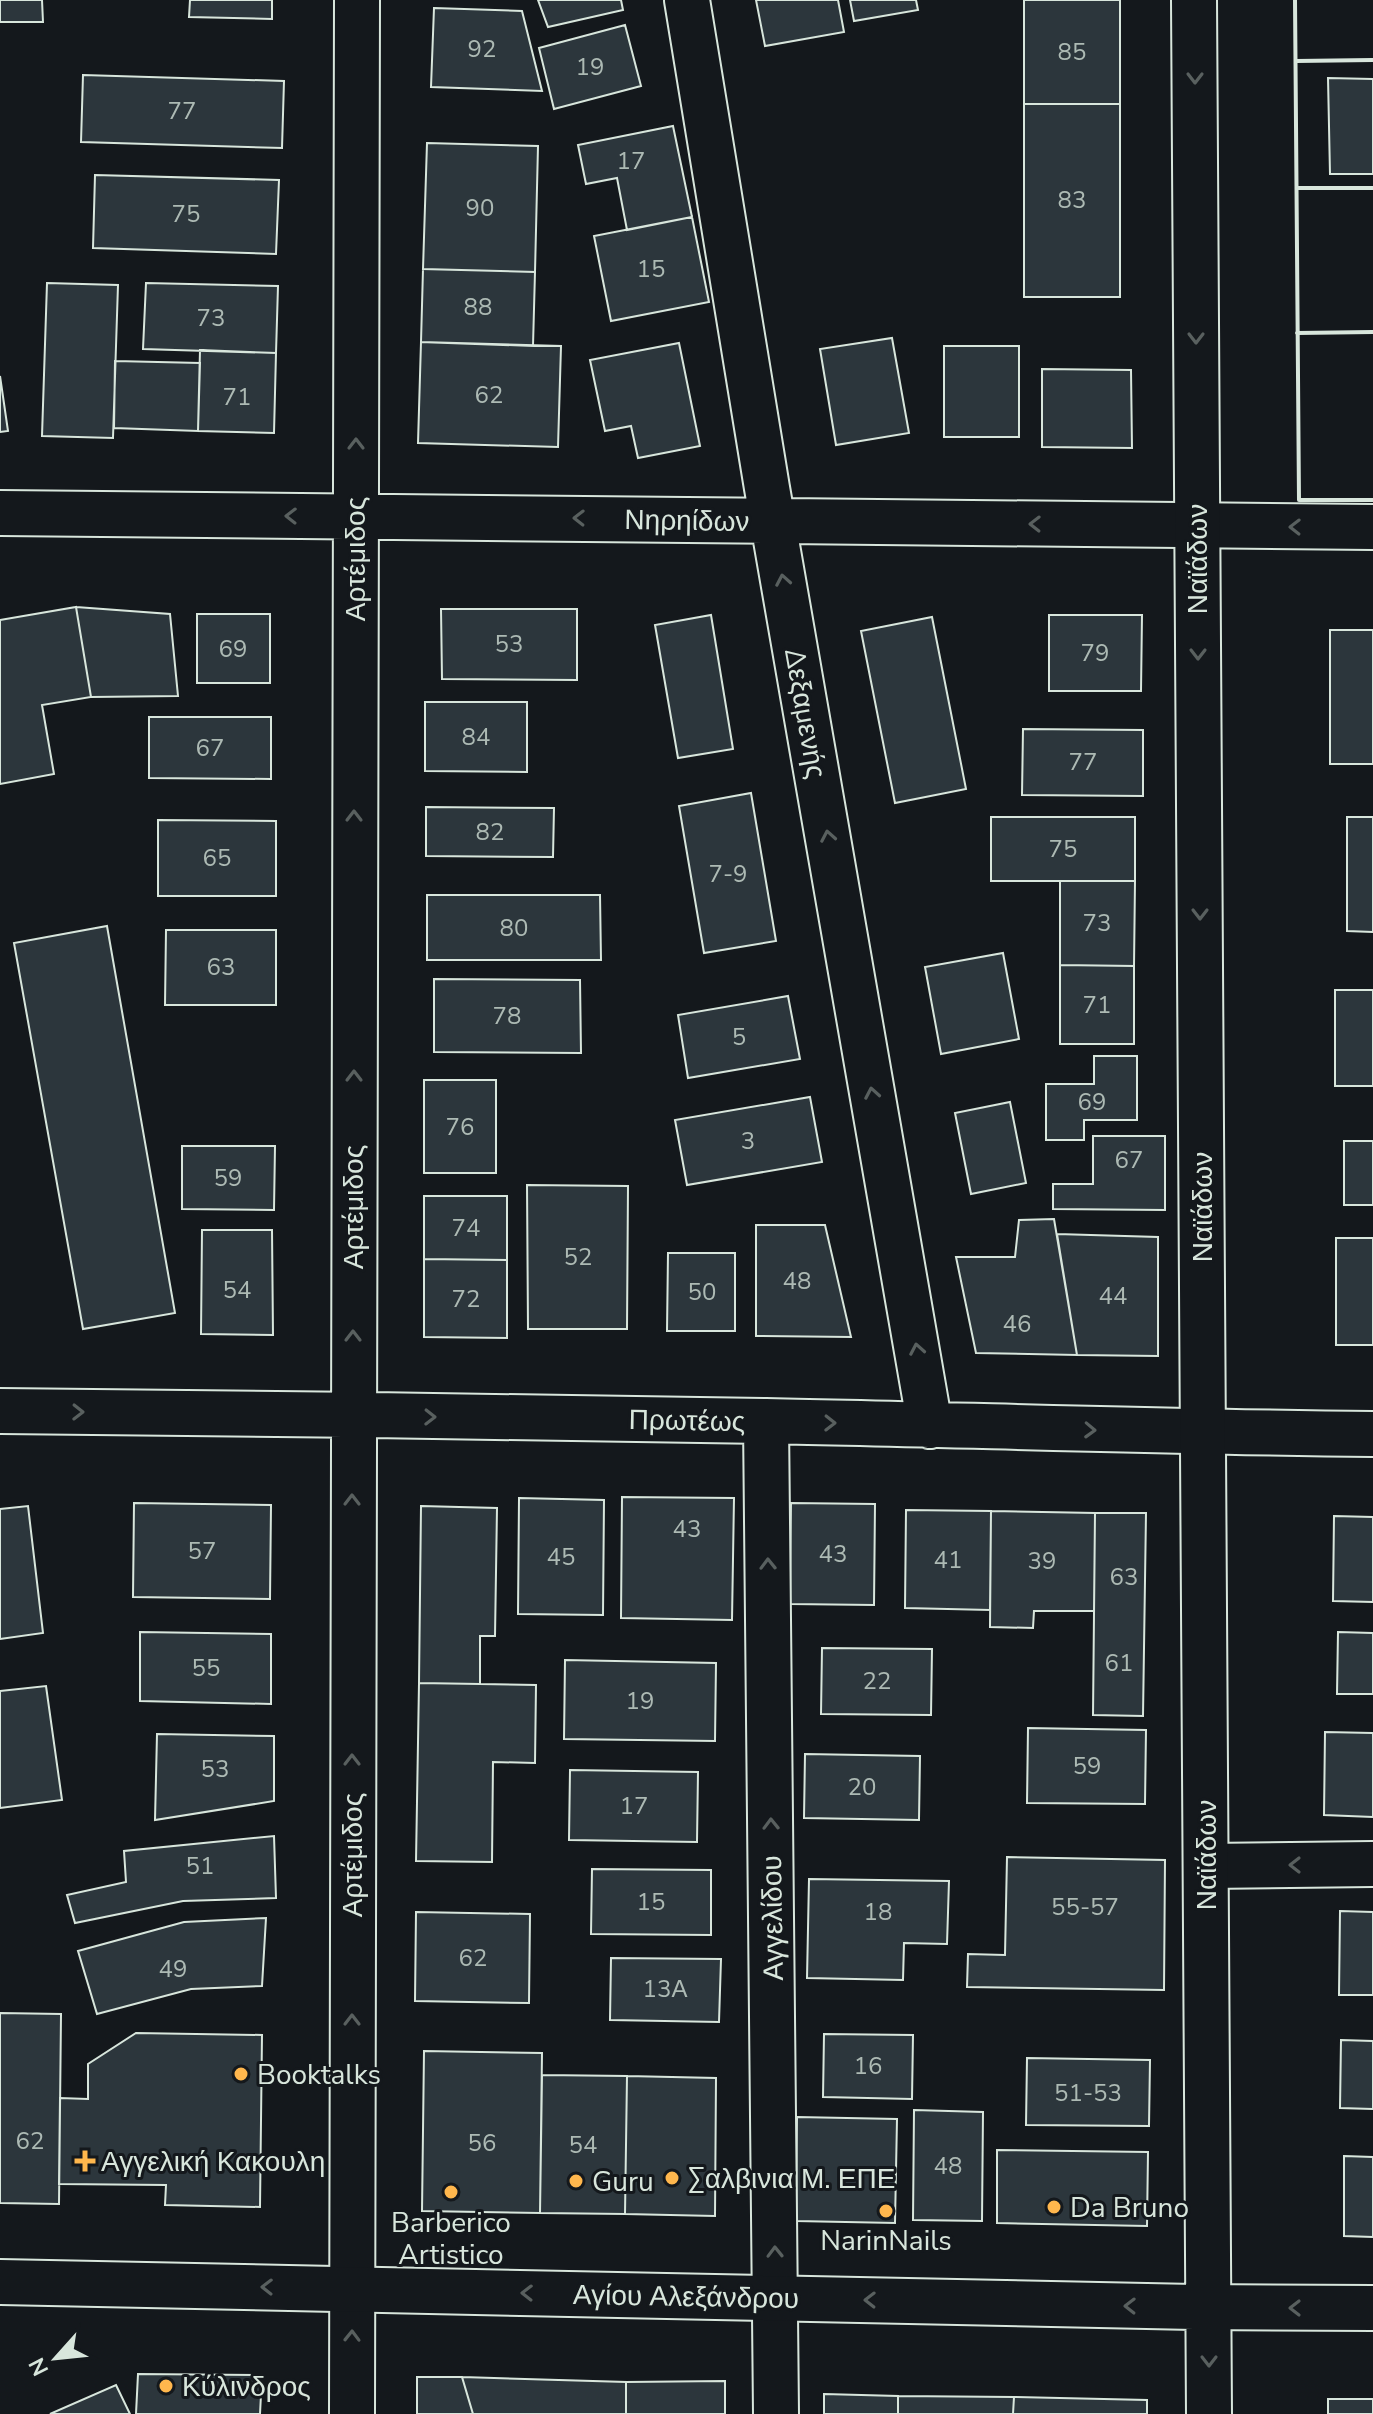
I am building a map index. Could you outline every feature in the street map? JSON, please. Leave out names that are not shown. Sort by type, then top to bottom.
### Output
[{"type":"street","name":"Αρτέμιδος","points":[[352,2414],[357,0]]},
{"type":"street","name":"Δεξαμενής","points":[[687,0],[773,521],[930,1426]]},
{"type":"street","name":"Ναϊάδων","points":[[1194,0],[1209,2414]]},
{"type":"street","name":"Νηρηίδων","points":[[0,513],[1373,527]]},
{"type":"street","name":"Πρωτέως","points":[[0,1411],[352,1414],[1373,1434]]},
{"type":"street","name":"Αγγελίδου","points":[[766,1421],[776,2414]]},
{"type":"street","points":[[1206,1866],[1373,1864]]},
{"type":"street","name":"Αγίου Αλεξάνδρου","points":[[0,2282],[1373,2308]]},
{"type":"building","points":[[0,0],[42,0],[43,22],[0,22]]},
{"type":"building","points":[[190,0],[272,0],[272,19],[189,17]]},
{"type":"building","points":[[538,0],[621,0],[623,10],[548,27]]},
{"type":"building","points":[[756,0],[838,0],[844,32],[765,46]]},
{"type":"building","points":[[850,0],[916,0],[918,10],[854,21]]},
{"type":"building","points":[[1024,0],[1120,0],[1120,104],[1024,104]]},
{"type":"building","points":[[434,8],[522,11],[542,91],[431,87]]},
{"type":"building","points":[[625,25],[641,86],[554,109],[539,48]]},
{"type":"building","points":[[83,75],[284,81],[282,148],[81,142]]},
{"type":"building","points":[[1328,78],[1373,79],[1373,174],[1330,174]]},
{"type":"building","points":[[1024,104],[1120,104],[1120,297],[1024,297]]},
{"type":"building","points":[[673,126],[692,217],[627,230],[617,178],[586,184],[578,145]]},
{"type":"building","points":[[427,143],[538,146],[535,272],[423,269]]},
{"type":"building","points":[[95,175],[279,180],[276,254],[93,248]]},
{"type":"building","points":[[692,217],[709,302],[611,321],[594,236]]},
{"type":"building","points":[[423,269],[535,272],[533,346],[421,342]]},
{"type":"building","points":[[47,283],[118,285],[113,438],[42,436]]},
{"type":"building","points":[[146,283],[278,286],[276,353],[143,349]]},
{"type":"building","points":[[892,338],[909,433],[836,445],[820,349]]},
{"type":"building","points":[[421,342],[561,346],[558,447],[418,443]]},
{"type":"building","points":[[679,343],[700,446],[638,458],[631,426],[605,431],[590,360]]},
{"type":"building","points":[[944,346],[1019,346],[1019,437],[944,437]]},
{"type":"building","points":[[200,350],[276,353],[274,433],[198,431]]},
{"type":"building","points":[[115,361],[200,363],[198,431],[114,428]]},
{"type":"building","points":[[1042,369],[1131,370],[1132,448],[1042,447]]},
{"type":"building","points":[[0,376],[8,431],[0,432]]},
{"type":"building","points":[[76,607],[170,614],[178,696],[91,697]]},
{"type":"building","points":[[76,607],[91,697],[42,705],[54,774],[0,784],[0,620]]},
{"type":"building","points":[[441,609],[577,609],[577,680],[442,679]]},
{"type":"building","points":[[197,614],[270,614],[270,683],[197,683]]},
{"type":"building","points":[[711,615],[733,749],[678,758],[655,625]]},
{"type":"building","points":[[1049,615],[1142,615],[1141,691],[1049,691]]},
{"type":"building","points":[[932,617],[966,789],[895,803],[861,631]]},
{"type":"building","points":[[1330,630],[1373,630],[1373,764],[1330,764]]},
{"type":"building","points":[[425,702],[527,702],[527,772],[425,771]]},
{"type":"building","points":[[149,717],[271,717],[271,779],[149,778]]},
{"type":"building","points":[[1023,729],[1143,730],[1143,796],[1022,795]]},
{"type":"building","points":[[751,793],[776,941],[704,953],[679,806]]},
{"type":"building","points":[[426,807],[554,808],[553,857],[426,856]]},
{"type":"building","points":[[991,817],[1135,817],[1135,881],[991,881]]},
{"type":"building","points":[[1347,817],[1373,817],[1373,932],[1347,931]]},
{"type":"building","points":[[158,820],[276,821],[276,896],[158,896]]},
{"type":"building","points":[[1060,881],[1135,881],[1134,966],[1060,965]]},
{"type":"building","points":[[427,895],[600,895],[601,960],[427,960]]},
{"type":"building","points":[[107,926],[175,1313],[83,1329],[14,943]]},
{"type":"building","points":[[166,930],[276,930],[276,1005],[165,1005]]},
{"type":"building","points":[[1003,953],[1019,1039],[941,1054],[925,967]]},
{"type":"building","points":[[1060,965],[1134,966],[1134,1044],[1060,1044]]},
{"type":"building","points":[[434,979],[580,980],[581,1053],[434,1052]]},
{"type":"building","points":[[1335,990],[1373,990],[1373,1086],[1335,1086]]},
{"type":"building","points":[[788,996],[800,1059],[688,1078],[678,1015]]},
{"type":"building","points":[[1094,1056],[1137,1056],[1137,1120],[1084,1120],[1084,1140],[1046,1140],[1046,1084],[1094,1084]]},
{"type":"building","points":[[424,1080],[496,1080],[496,1173],[424,1173]]},
{"type":"building","points":[[810,1097],[822,1162],[687,1185],[675,1120]]},
{"type":"building","points":[[1010,1102],[1026,1183],[971,1194],[955,1113]]},
{"type":"building","points":[[1093,1136],[1165,1136],[1165,1210],[1053,1209],[1053,1184],[1093,1184]]},
{"type":"building","points":[[1344,1141],[1373,1141],[1373,1205],[1344,1205]]},
{"type":"building","points":[[182,1146],[275,1146],[274,1210],[182,1209]]},
{"type":"building","points":[[527,1185],[628,1186],[627,1329],[528,1329]]},
{"type":"building","points":[[424,1196],[507,1196],[507,1260],[424,1259]]},
{"type":"building","points":[[1054,1219],[1077,1355],[976,1353],[956,1257],[1015,1257],[1019,1220]]},
{"type":"building","points":[[756,1225],[825,1225],[851,1337],[756,1336]]},
{"type":"building","points":[[202,1230],[272,1230],[273,1335],[201,1334]]},
{"type":"building","points":[[1057,1234],[1158,1237],[1158,1356],[1077,1355]]},
{"type":"building","points":[[1336,1238],[1373,1238],[1373,1345],[1336,1345]]},
{"type":"building","points":[[668,1253],[735,1253],[735,1331],[667,1331]]},
{"type":"building","points":[[424,1259],[507,1260],[507,1338],[424,1337]]},
{"type":"building","points":[[622,1497],[734,1498],[732,1620],[621,1618]]},
{"type":"building","points":[[519,1498],[604,1500],[603,1615],[518,1614]]},
{"type":"building","points":[[134,1503],[271,1505],[270,1599],[133,1597]]},
{"type":"building","points":[[791,1503],[875,1504],[874,1605],[790,1604]]},
{"type":"building","points":[[28,1506],[43,1633],[0,1639],[0,1509]]},
{"type":"building","points":[[421,1506],[497,1508],[495,1636],[480,1636],[480,1684],[419,1683]]},
{"type":"building","points":[[906,1510],[991,1511],[990,1610],[905,1608]]},
{"type":"building","points":[[991,1511],[1095,1513],[1094,1611],[1034,1611],[1033,1628],[990,1627]]},
{"type":"building","points":[[1095,1513],[1146,1513],[1143,1716],[1093,1715]]},
{"type":"building","points":[[1334,1516],[1373,1517],[1373,1602],[1333,1601]]},
{"type":"building","points":[[140,1632],[271,1634],[271,1704],[140,1701]]},
{"type":"building","points":[[1338,1632],[1373,1633],[1373,1694],[1337,1694]]},
{"type":"building","points":[[822,1648],[932,1649],[931,1715],[821,1714]]},
{"type":"building","points":[[565,1660],[716,1663],[715,1741],[564,1739]]},
{"type":"building","points":[[419,1683],[536,1685],[535,1763],[493,1762],[492,1862],[416,1861]]},
{"type":"building","points":[[46,1686],[62,1800],[0,1808],[0,1691]]},
{"type":"building","points":[[1028,1728],[1146,1730],[1145,1804],[1027,1803]]},
{"type":"building","points":[[1325,1732],[1373,1733],[1373,1817],[1324,1815]]},
{"type":"building","points":[[157,1734],[274,1736],[274,1801],[155,1820]]},
{"type":"building","points":[[805,1754],[920,1756],[919,1820],[804,1818]]},
{"type":"building","points":[[570,1770],[698,1772],[697,1842],[569,1840]]},
{"type":"building","points":[[274,1836],[276,1898],[183,1901],[75,1923],[67,1895],[126,1882],[124,1851]]},
{"type":"building","points":[[1007,1857],[1165,1860],[1164,1990],[967,1987],[968,1954],[1005,1955]]},
{"type":"building","points":[[592,1869],[711,1870],[711,1935],[591,1934]]},
{"type":"building","points":[[809,1879],[949,1881],[947,1944],[904,1943],[903,1980],[807,1978]]},
{"type":"building","points":[[1340,1911],[1373,1912],[1373,1995],[1339,1995]]},
{"type":"building","points":[[416,1912],[530,1914],[529,2003],[415,2001]]},
{"type":"building","points":[[266,1918],[262,1986],[191,1989],[97,2014],[78,1951],[184,1922]]},
{"type":"building","points":[[611,1958],[721,1959],[719,2022],[610,2020]]},
{"type":"building","points":[[0,2013],[61,2014],[59,2204],[0,2203]]},
{"type":"building","points":[[136,2033],[262,2035],[260,2207],[165,2205],[166,2185],[59,2184],[60,2098],[88,2099],[88,2064]]},
{"type":"building","points":[[824,2034],[913,2035],[912,2099],[823,2097]]},
{"type":"building","points":[[1341,2040],[1373,2041],[1373,2109],[1340,2108]]},
{"type":"building","points":[[424,2051],[542,2053],[540,2213],[422,2211]]},
{"type":"building","points":[[1027,2058],[1150,2060],[1149,2126],[1026,2125]]},
{"type":"building","points":[[542,2075],[627,2076],[625,2214],[540,2213]]},
{"type":"building","points":[[627,2076],[716,2078],[715,2216],[625,2214]]},
{"type":"building","points":[[914,2110],[983,2112],[982,2221],[913,2220]]},
{"type":"building","points":[[797,2117],[897,2119],[895,2223],[796,2221]]},
{"type":"building","points":[[997,2150],[1148,2152],[1147,2226],[997,2223]]},
{"type":"building","points":[[1344,2156],[1373,2157],[1373,2237],[1344,2236]]},
{"type":"building","points":[[138,2374],[262,2375],[260,2414],[136,2414]]},
{"type":"building","points":[[417,2377],[462,2377],[473,2414],[417,2414]]},
{"type":"building","points":[[462,2377],[626,2382],[626,2414],[473,2414]]},
{"type":"building","points":[[725,2381],[725,2414],[626,2414],[626,2382]]},
{"type":"building","points":[[116,2385],[130,2414],[50,2414]]},
{"type":"building","points":[[824,2394],[898,2396],[898,2414],[824,2414]]},
{"type":"building","points":[[898,2396],[1014,2397],[1013,2414],[898,2414]]},
{"type":"building","points":[[1014,2397],[1147,2400],[1147,2414],[1013,2414]]},
{"type":"building","points":[[1328,2399],[1373,2399],[1373,2414],[1328,2414]]},
{"type":"wall","points":[[1295,0],[1299,500],[1373,500]]},
{"type":"wall","points":[[1296,61],[1373,60]]},
{"type":"wall","points":[[1297,188],[1373,188]]},
{"type":"wall","points":[[1297,333],[1373,332]]},
{"type":"place","name":"Booktalks","points":[[241,2074]]},
{"type":"place","name":"Αγγελική Κακουλη","points":[[85,2161]]},
{"type":"place","name":"Σαλβινια Μ. ΕΠΕ","points":[[672,2178]]},
{"type":"place","name":"Guru","points":[[576,2181]]},
{"type":"place","name":"Barberico Artistico","points":[[451,2192]]},
{"type":"place","name":"Da Bruno","points":[[1054,2207]]},
{"type":"place","name":"NarinNails","points":[[886,2211]]},
{"type":"place","name":"Κύλινδρος","points":[[166,2386]]}]
